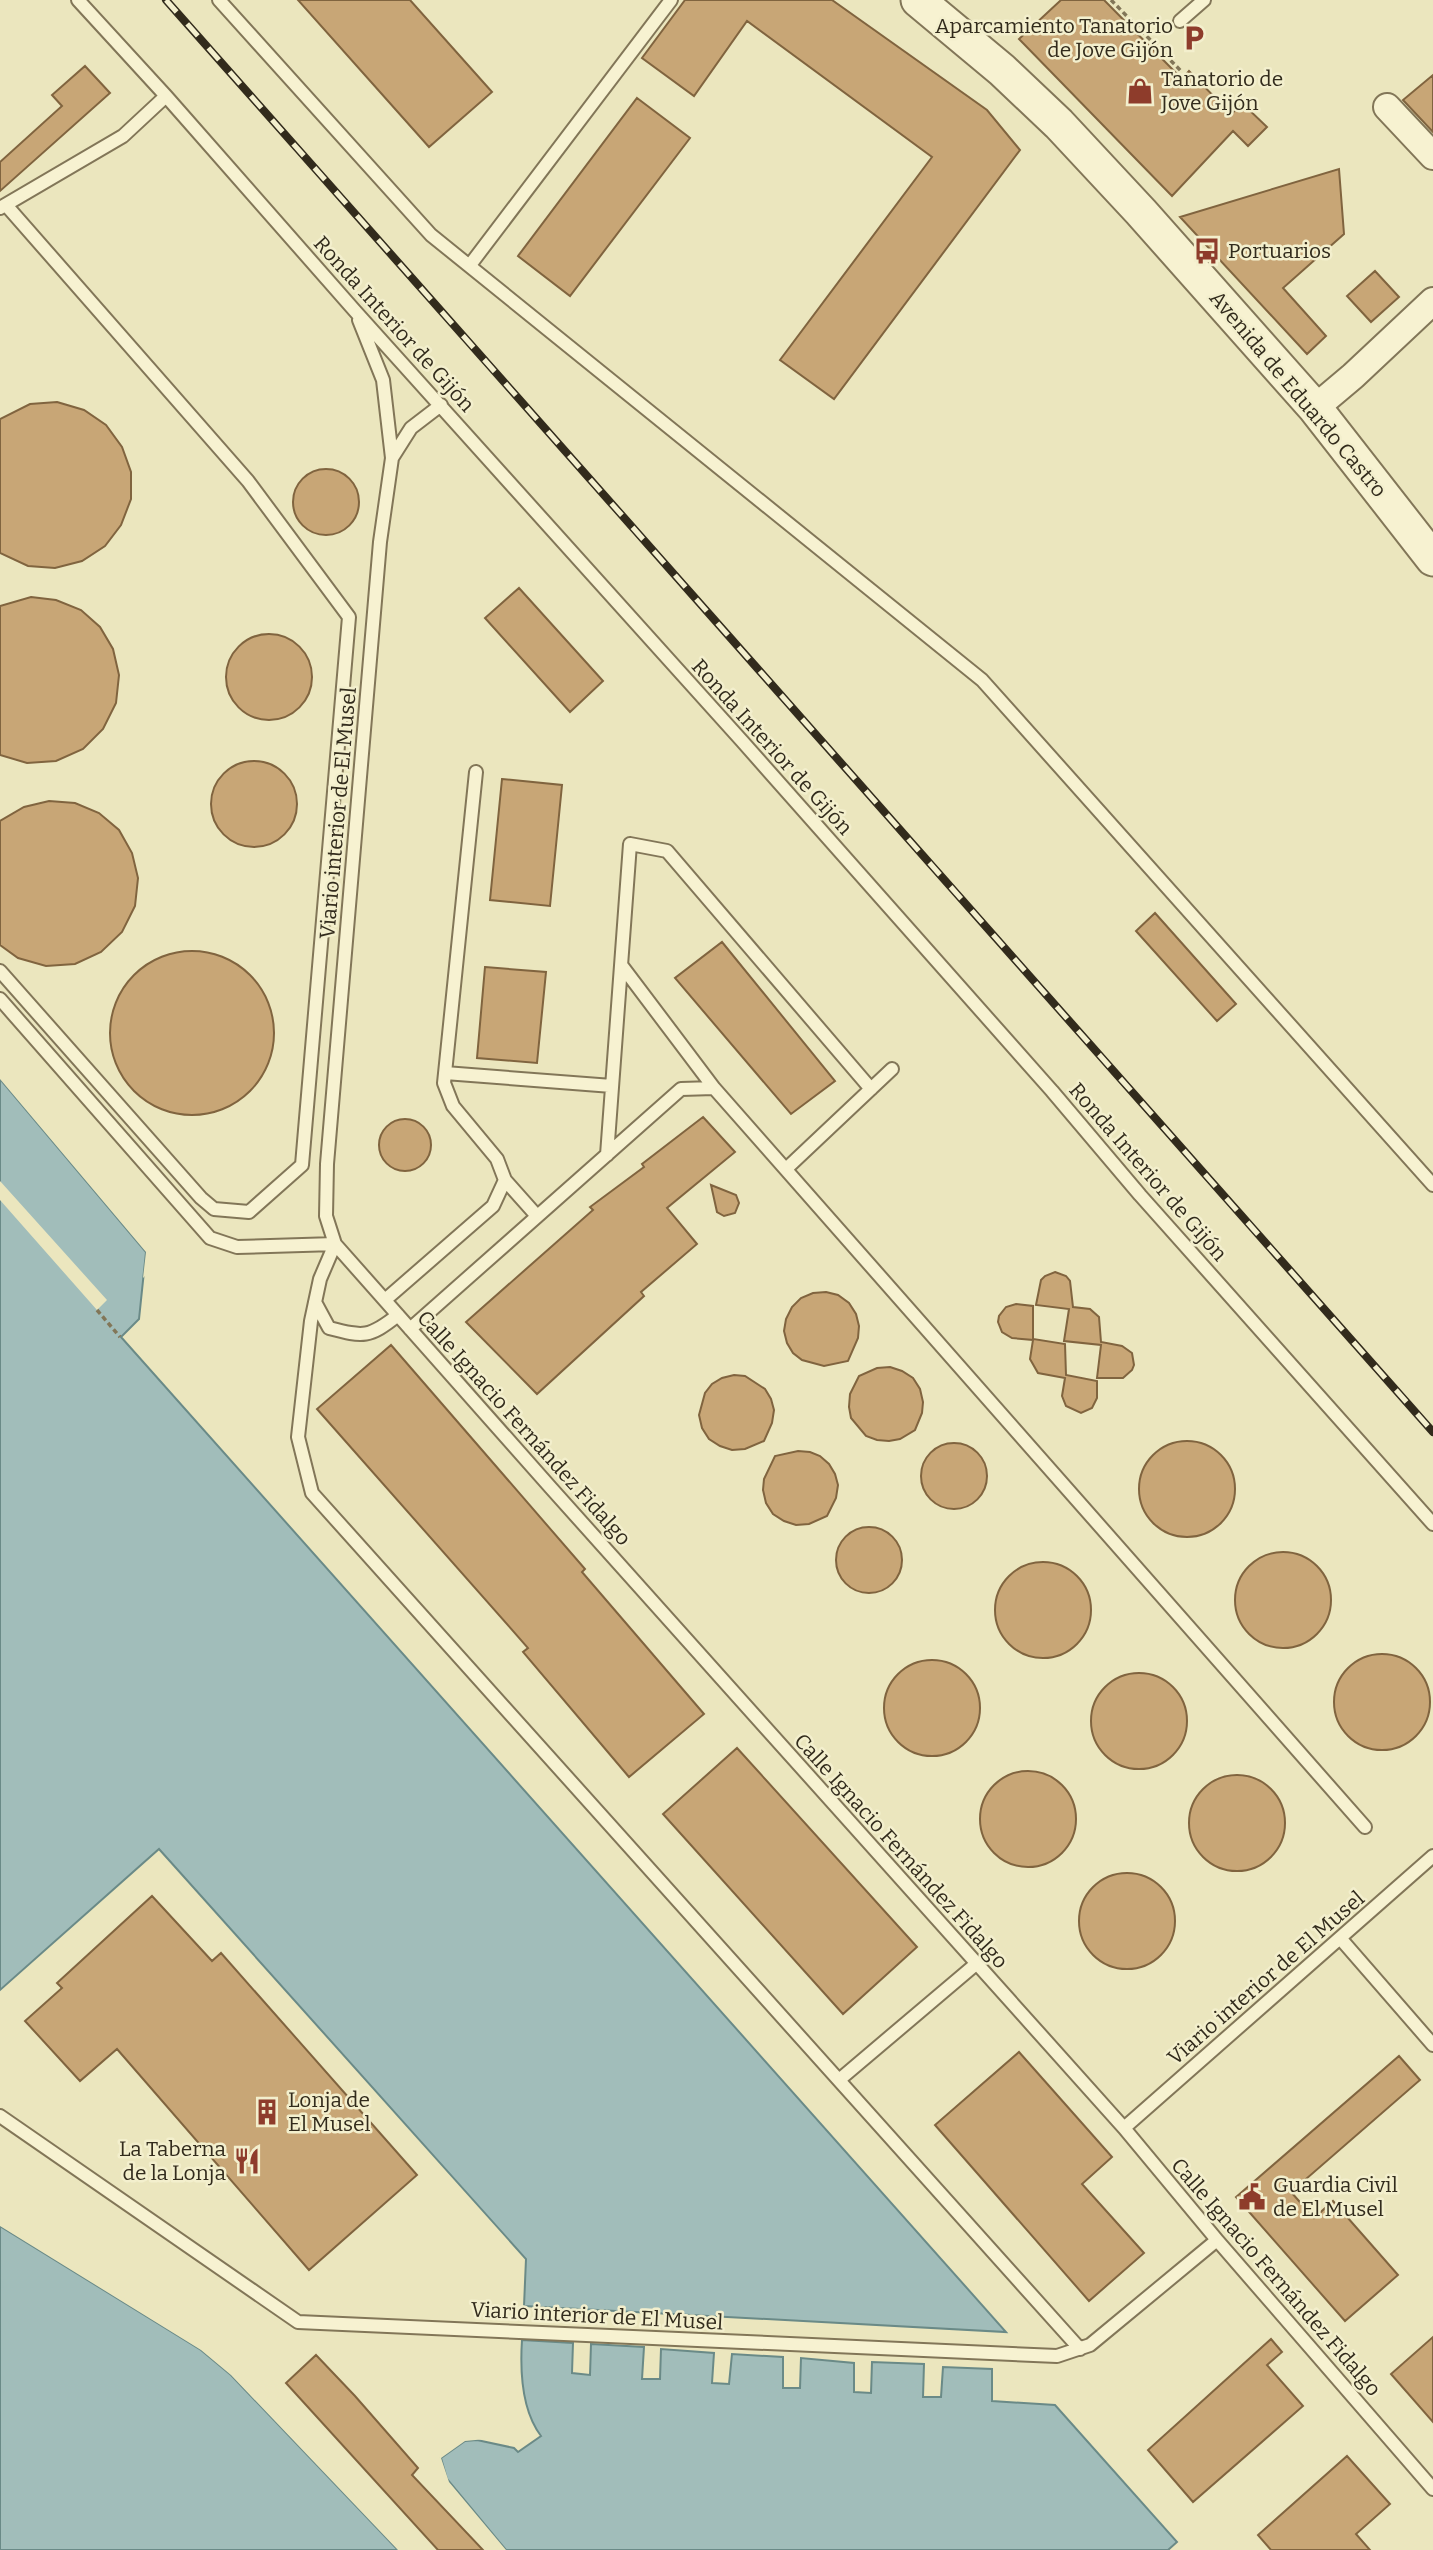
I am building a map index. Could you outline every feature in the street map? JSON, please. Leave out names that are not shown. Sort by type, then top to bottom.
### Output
[{"type":"street","name":"Avenida de Eduardo Castro","points":[[918,0],[1002,70],[1059,124],[1257,340],[1315,408],[1433,559]]},
{"type":"street","points":[[1387,107],[1433,156]]},
{"type":"street","points":[[1315,408],[1369,362],[1433,301]]},
{"type":"lane","name":"Ronda Interior de Gijón","points":[[78,0],[1033,1070],[1140,1195],[1433,1524]]},
{"type":"lane","points":[[219,0],[431,235],[982,680],[1433,1185]]},
{"type":"lane","points":[[470,265],[671,0]]},
{"type":"lane","points":[[1180,22],[1204,0]]},
{"type":"lane","points":[[0,971],[201,1198],[214,1209],[249,1212],[302,1166],[349,617],[248,481],[3,206],[123,135],[166,96]]},
{"type":"lane","points":[[355,311],[383,380],[392,458]]},
{"type":"lane","name":"Viario interior de El Musel","points":[[335,1244],[326,1216],[327,1164],[380,542],[392,458],[411,428],[441,405]]},
{"type":"lane","points":[[476,772],[444,1083],[453,1106],[497,1159],[505,1181],[537,1216]]},
{"type":"lane","points":[[607,1155],[630,844],[667,851],[872,1089]]},
{"type":"lane","points":[[622,966],[714,1088],[1365,1827]]},
{"type":"lane","points":[[0,999],[210,1238],[237,1247],[335,1244],[320,1279],[315,1302],[298,1437],[312,1493],[1080,2349]]},
{"type":"lane","points":[[786,1169],[892,1069]]},
{"type":"lane","points":[[445,1073],[612,1086]]},
{"type":"lane","points":[[410,1329],[681,1089],[714,1088]]},
{"type":"lane","points":[[385,1300],[493,1206],[505,1181]]},
{"type":"lane","name":"Calle Ignacio Fernández Fidalgo","points":[[335,1244],[1124,2128],[1217,2241],[1433,2489]]},
{"type":"lane","points":[[315,1302],[329,1328],[359,1336],[378,1331],[398,1315]]},
{"type":"lane","name":"Viario interior de El Musel","points":[[1124,2128],[1433,1856]]},
{"type":"lane","points":[[1340,1938],[1433,2045]]},
{"type":"lane","points":[[839,2080],[976,1964]]},
{"type":"lane","name":"Viario interior de El Musel","points":[[0,2116],[298,2322],[1057,2356],[1090,2345],[1217,2241]]},
{"type":"path","points":[[1111,0],[1181,71]]},
{"type":"path","points":[[97,1310],[120,1337]]},
{"type":"water","points":[[0,1079],[146,1252],[139,1319],[121,1337],[1006,2332],[524,2306],[526,2259],[159,1849],[0,1990]]},
{"type":"water","points":[[0,2226],[201,2350],[231,2375],[398,2550],[0,2550]]},
{"type":"water","points":[[522,2340],[573,2343],[572,2373],[590,2375],[591,2344],[644,2347],[642,2379],[660,2379],[661,2349],[714,2353],[712,2383],[729,2384],[732,2354],[783,2357],[783,2388],[800,2388],[801,2358],[854,2363],[854,2392],[871,2393],[872,2362],[924,2364],[923,2397],[941,2397],[943,2367],[992,2369],[992,2401],[1055,2405],[1177,2542],[1168,2550],[506,2550],[447,2479],[441,2458],[465,2441],[477,2440],[514,2448],[518,2452],[541,2436],[526,2403],[521,2365]]},
{"type":"pier","points":[[0,1075],[149,1250],[147,1274],[143,1278],[146,1252],[0,1079]]},
{"type":"pier","points":[[0,1181],[107,1300],[97,1310],[0,1200]]},
{"type":"pier","points":[[0,2222],[203,2347],[234,2372],[401,2550],[398,2550],[231,2375],[201,2350],[0,2226]]},
{"type":"pier","points":[[463,2438],[486,2439],[465,2441],[441,2458],[449,2482],[506,2550],[501,2550],[443,2480],[439,2455]]},
{"type":"building","points":[[298,0],[410,0],[492,92],[429,147]]},
{"type":"building","points":[[685,0],[832,0],[987,110],[1020,150],[834,399],[780,360],[932,157],[747,21],[694,96],[642,58]]},
{"type":"building","name":"Tanatorio de Jove Gijón","points":[[1061,0],[1104,0],[1182,79],[1189,71],[1231,114],[1243,104],[1267,127],[1248,146],[1233,131],[1172,196],[1019,39]]},
{"type":"building","points":[[85,66],[110,93],[0,191],[0,162],[62,106],[52,95]]},
{"type":"building","points":[[1433,75],[1433,132],[1403,100]]},
{"type":"building","points":[[637,98],[690,138],[570,296],[518,256]]},
{"type":"building","points":[[1339,169],[1344,234],[1283,288],[1326,336],[1307,354],[1180,217]]},
{"type":"building","points":[[1375,271],[1399,297],[1371,322],[1347,296]]},
{"type":"building","points":[[57,402],[84,410],[106,425],[122,447],[131,472],[131,499],[121,525],[105,546],[82,561],[55,568],[28,566],[0,553],[0,419],[30,404]]},
{"type":"building","points":[[320,469],[332,469],[350,478],[357,489],[357,515],[350,526],[339,533],[320,535],[307,530],[298,521],[293,508],[293,496],[298,483],[307,474]]},
{"type":"building","points":[[519,588],[603,681],[570,712],[485,618]]},
{"type":"building","points":[[31,597],[56,600],[81,610],[100,627],[113,649],[119,675],[116,703],[103,729],[83,749],[56,761],[27,763],[0,755],[0,606]]},
{"type":"building","points":[[269,634],[293,641],[305,653],[312,677],[305,701],[293,713],[269,720],[245,713],[233,701],[226,677],[233,653],[245,641]]},
{"type":"building","points":[[254,761],[270,765],[284,774],[293,788],[297,804],[293,820],[284,834],[270,843],[254,847],[238,843],[224,834],[215,820],[211,804],[215,788],[224,774],[238,765]]},
{"type":"building","points":[[502,779],[562,785],[550,906],[490,900]]},
{"type":"building","points":[[49,801],[75,803],[99,813],[119,830],[132,853],[138,878],[135,906],[122,932],[101,952],[75,964],[46,966],[18,958],[0,945],[0,821],[24,807]]},
{"type":"building","points":[[1155,913],[1236,1004],[1217,1021],[1136,931]]},
{"type":"building","points":[[722,942],[835,1081],[791,1114],[675,978]]},
{"type":"building","points":[[192,951],[224,957],[250,975],[268,1001],[274,1033],[268,1065],[250,1091],[224,1109],[192,1115],[160,1109],[134,1091],[116,1065],[110,1033],[116,1001],[134,975],[160,957]]},
{"type":"building","points":[[485,967],[546,972],[537,1063],[477,1058]]},
{"type":"building","points":[[703,1117],[735,1152],[667,1208],[697,1244],[641,1292],[644,1296],[537,1394],[466,1322],[593,1210],[590,1207],[644,1167],[642,1164]]},
{"type":"building","points":[[405,1119],[415,1121],[423,1127],[429,1135],[429,1155],[423,1163],[415,1169],[405,1171],[395,1169],[387,1163],[381,1155],[379,1145],[381,1135],[387,1127],[395,1121]]},
{"type":"building","points":[[711,1185],[736,1195],[739,1203],[735,1213],[724,1216],[717,1212]]},
{"type":"building","points":[[1055,1272],[1066,1276],[1070,1281],[1073,1307],[1090,1309],[1099,1317],[1101,1342],[1122,1346],[1132,1353],[1134,1365],[1123,1378],[1097,1378],[1101,1345],[1064,1341],[1069,1309],[1036,1305],[1041,1280]]},
{"type":"building","points":[[826,1292],[838,1295],[849,1303],[859,1326],[858,1338],[848,1361],[824,1366],[802,1360],[793,1353],[784,1331],[792,1307],[801,1298]]},
{"type":"building","points":[[1016,1304],[1033,1306],[1033,1339],[1065,1344],[1066,1375],[1097,1381],[1097,1398],[1092,1408],[1081,1413],[1066,1406],[1062,1396],[1065,1378],[1038,1373],[1030,1359],[1033,1340],[1012,1338],[1002,1332],[999,1316],[1006,1307]]},
{"type":"building","points":[[391,1345],[585,1569],[582,1572],[704,1714],[629,1777],[523,1652],[528,1648],[317,1409]]},
{"type":"building","points":[[890,1367],[913,1378],[920,1389],[922,1413],[915,1430],[900,1439],[877,1440],[866,1436],[851,1418],[850,1394],[859,1376],[877,1368]]},
{"type":"building","points":[[734,1375],[745,1376],[765,1389],[774,1410],[764,1441],[745,1449],[732,1450],[709,1439],[702,1428],[699,1415],[705,1393],[712,1384]]},
{"type":"building","points":[[1187,1441],[1205,1445],[1221,1455],[1231,1471],[1235,1489],[1231,1507],[1221,1523],[1205,1533],[1187,1537],[1169,1533],[1153,1523],[1143,1507],[1139,1489],[1143,1471],[1153,1455],[1169,1445]]},
{"type":"building","points":[[947,1443],[961,1443],[973,1448],[982,1457],[987,1476],[985,1489],[978,1500],[961,1509],[947,1509],[935,1504],[926,1495],[921,1483],[921,1469],[926,1457],[935,1448]]},
{"type":"building","points":[[798,1451],[820,1456],[829,1464],[838,1485],[836,1498],[827,1516],[809,1524],[796,1525],[773,1514],[766,1503],[763,1490],[764,1479],[775,1456]]},
{"type":"building","points":[[862,1527],[876,1527],[888,1532],[897,1541],[902,1560],[900,1573],[893,1584],[876,1593],[862,1593],[850,1588],[841,1579],[836,1567],[836,1553],[841,1541],[850,1532]]},
{"type":"building","points":[[1283,1552],[1301,1556],[1317,1566],[1327,1582],[1331,1600],[1327,1618],[1317,1634],[1301,1644],[1283,1648],[1265,1644],[1249,1634],[1239,1618],[1235,1600],[1239,1582],[1249,1566],[1265,1556]]},
{"type":"building","points":[[1043,1562],[1061,1566],[1077,1576],[1087,1592],[1091,1610],[1087,1628],[1077,1644],[1061,1654],[1043,1658],[1025,1654],[1009,1644],[999,1628],[995,1610],[999,1592],[1009,1576],[1025,1566]]},
{"type":"building","points":[[1382,1654],[1400,1658],[1416,1668],[1426,1684],[1430,1702],[1426,1720],[1416,1736],[1400,1746],[1382,1750],[1364,1746],[1348,1736],[1338,1720],[1334,1702],[1338,1684],[1348,1668],[1364,1658]]},
{"type":"building","points":[[932,1660],[950,1664],[966,1674],[976,1690],[980,1708],[976,1726],[966,1742],[950,1752],[932,1756],[914,1752],[898,1742],[888,1726],[884,1708],[888,1690],[898,1674],[914,1664]]},
{"type":"building","points":[[1139,1673],[1157,1677],[1173,1687],[1183,1703],[1187,1721],[1183,1739],[1173,1755],[1157,1765],[1139,1769],[1121,1765],[1105,1755],[1095,1739],[1091,1721],[1095,1703],[1105,1687],[1121,1677]]},
{"type":"building","points":[[737,1748],[917,1947],[843,2014],[663,1814]]},
{"type":"building","points":[[1028,1771],[1046,1775],[1062,1785],[1072,1801],[1076,1819],[1072,1837],[1062,1853],[1046,1863],[1028,1867],[1010,1863],[994,1853],[984,1837],[980,1819],[984,1801],[994,1785],[1010,1775]]},
{"type":"building","points":[[1237,1775],[1255,1779],[1271,1789],[1281,1805],[1285,1823],[1281,1841],[1271,1857],[1255,1867],[1237,1871],[1219,1867],[1203,1857],[1193,1841],[1189,1823],[1193,1805],[1203,1789],[1219,1779]]},
{"type":"building","points":[[1127,1873],[1145,1877],[1161,1887],[1171,1903],[1175,1921],[1171,1939],[1161,1955],[1145,1965],[1127,1969],[1109,1965],[1093,1955],[1083,1939],[1079,1921],[1083,1903],[1093,1887],[1109,1877]]},
{"type":"building","name":"Lonja de El Musel","points":[[152,1896],[212,1961],[221,1953],[417,2175],[309,2270],[117,2049],[80,2081],[25,2021],[62,1988],[57,1983]]},
{"type":"building","points":[[1019,2052],[1112,2157],[1082,2184],[1144,2253],[1089,2301],[935,2125]]},
{"type":"building","points":[[1399,2056],[1420,2080],[1291,2192],[1314,2218],[1333,2201],[1398,2275],[1345,2321],[1236,2197]]},
{"type":"building","points":[[1433,2337],[1433,2422],[1391,2374]]},
{"type":"building","points":[[1271,2339],[1282,2352],[1267,2365],[1303,2406],[1193,2502],[1148,2450]]},
{"type":"building","points":[[316,2355],[418,2468],[412,2475],[483,2550],[438,2550],[286,2383]]},
{"type":"building","points":[[1347,2456],[1390,2504],[1356,2534],[1370,2550],[1271,2550],[1258,2535]]},
{"type":"railway","points":[[166,0],[1433,1432]]},
{"type":"place","name":"Aparcamiento Tanatorio de Jove Gijón","points":[[1194,38]]},
{"type":"place","name":"Tanatorio de Jove Gijón","points":[[1140,91]]},
{"type":"place","name":"Portuarios","points":[[1207,251]]},
{"type":"place","name":"Lonja de El Musel","points":[[267,2112]]},
{"type":"place","name":"La Taberna de la Lonja","points":[[247,2161]]},
{"type":"place","name":"Guardia Civil de El Musel","points":[[1252,2197]]}]
